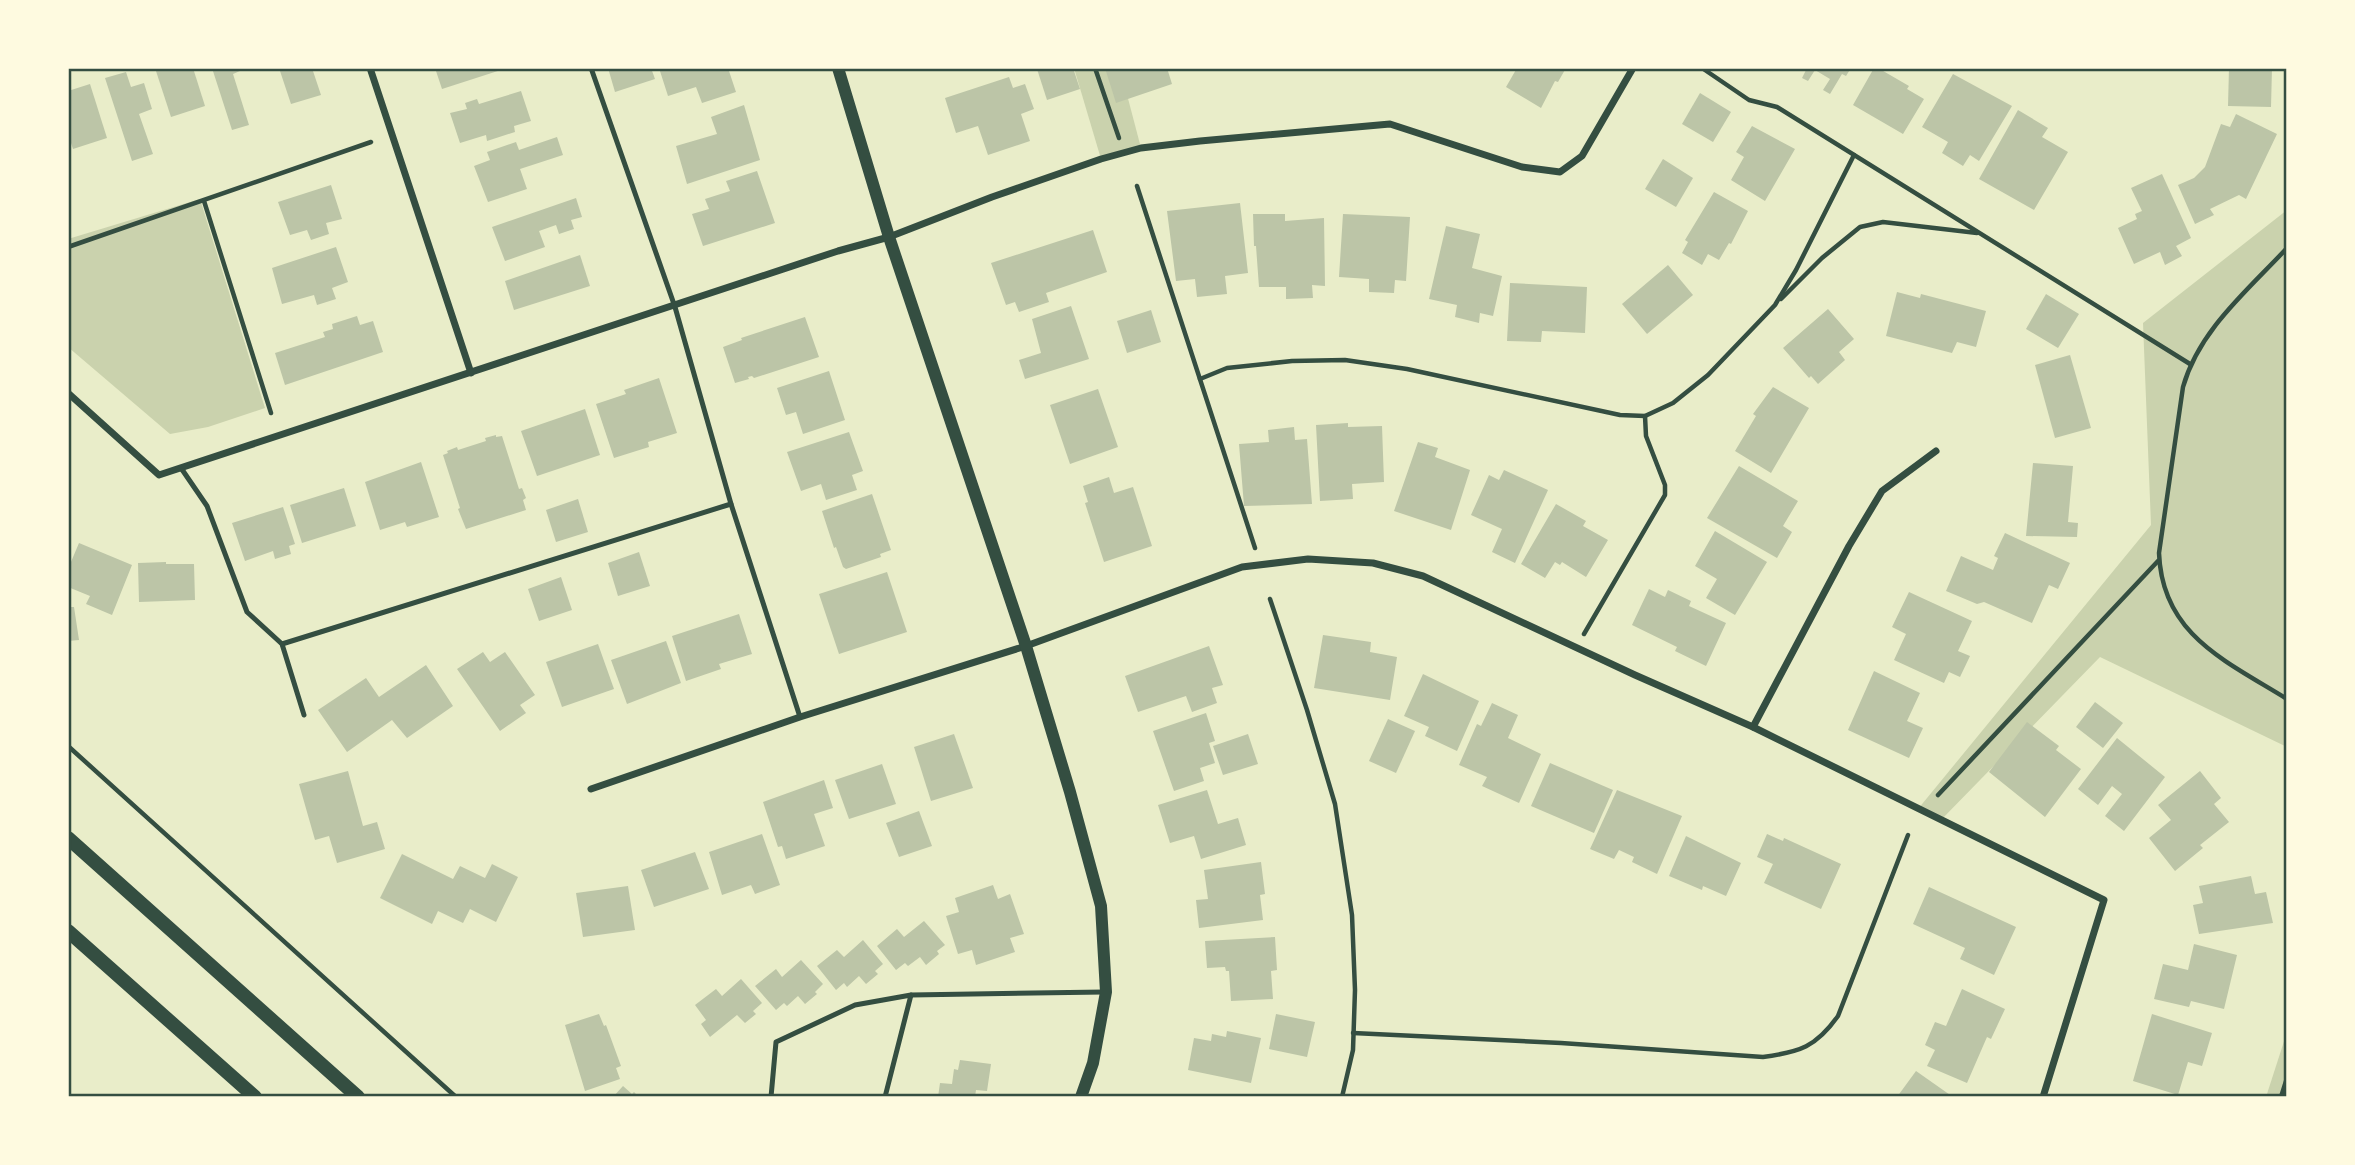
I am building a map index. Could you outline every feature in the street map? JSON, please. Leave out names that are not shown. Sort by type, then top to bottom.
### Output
[{"type":"main road","points":[[68,838],[358,1097]]},
{"type":"main road","points":[[68,931],[255,1097]]},
{"type":"street","points":[[370,68],[471,373]]},
{"type":"street","points":[[838,68],[889,237],[1026,646],[1101,906],[1106,992],[1093,1063],[1081,1097]]},
{"type":"street","points":[[68,393],[159,475],[675,307],[838,251],[889,237],[992,197],[1141,148],[1390,124],[1522,167],[1560,172],[1582,156],[1633,68]]},
{"type":"street","points":[[1753,727],[1849,546],[1882,491],[1936,451]]},
{"type":"street","points":[[591,789],[800,717],[1026,646],[1242,567],[1308,559],[1373,563],[1423,576],[1753,727],[2104,900],[2043,1097]]},
{"type":"lane","points":[[591,68],[675,307],[731,504],[800,717]]},
{"type":"lane","points":[[181,468],[207,506],[247,612],[282,644],[303,715]]},
{"type":"lane","points":[[282,644],[731,504]]},
{"type":"lane","points":[[771,1097],[776,1042],[855,1005],[911,995],[1106,992]]},
{"type":"lane","points":[[885,1097],[911,995]]},
{"type":"path","points":[[1095,68],[1119,139]]},
{"type":"path","points":[[1702,68],[1749,100],[1777,107],[2190,364]]},
{"type":"path","points":[[68,247],[371,142]]},
{"type":"path","points":[[1775,305],[1796,270],[1854,155]]},
{"type":"path","points":[[1137,186],[1255,548]]},
{"type":"path","points":[[204,201],[271,413]]},
{"type":"path","points":[[1200,379],[1227,368],[1293,361],[1345,360],[1406,369],[1620,415],[1645,415],[1673,403],[1708,375],[1822,258],[1860,227],[1883,222],[1981,234]]},
{"type":"path","points":[[2287,248],[2209,333],[2190,364],[2183,387],[2159,560],[2161,578],[2172,606],[2186,630],[2215,654],[2287,699]]},
{"type":"path","points":[[1576,648],[1665,495],[1665,485],[1646,436],[1645,415]]},
{"type":"path","points":[[1938,795],[2159,560]]},
{"type":"path","points":[[1270,599],[1335,804],[1352,915],[1355,990],[1353,1050],[1342,1097]]},
{"type":"path","points":[[68,747],[456,1097]]},
{"type":"path","points":[[1353,1033],[1561,1043],[1763,1057],[1793,1053],[1810,1046],[1826,1033],[1839,1016],[1908,835]]},
{"type":"path","points":[[2281,1097],[2287,1079]]},
{"type":"green space","points":[[1074,68],[1120,68],[1141,148],[1101,159]]},
{"type":"green space","points":[[200,199],[265,408],[208,427],[170,434],[68,347],[68,239]]},
{"type":"green space","points":[[2287,210],[2287,747],[2100,657],[1941,820],[1918,809],[2151,525],[2143,323]]},
{"type":"green space","points":[[2287,1032],[2287,1097],[2266,1097]]},
{"type":"building","points":[[155,68],[193,68],[205,106],[171,117]]},
{"type":"building","points":[[212,68],[247,68],[233,74],[249,125],[232,130]]},
{"type":"building","points":[[279,68],[312,68],[321,95],[291,104]]},
{"type":"building","points":[[435,68],[504,68],[504,69],[442,89]]},
{"type":"building","points":[[608,68],[651,68],[655,79],[615,92]]},
{"type":"building","points":[[659,68],[728,68],[736,92],[702,103],[696,87],[668,96]]},
{"type":"building","points":[[1073,68],[1080,89],[1047,100],[1037,69]]},
{"type":"building","points":[[1105,68],[1167,68],[1172,84],[1116,103]]},
{"type":"building","points":[[1517,68],[1566,68],[1558,82],[1555,81],[1541,108],[1506,87]]},
{"type":"building","points":[[1807,68],[1851,68],[1846,76],[1842,74],[1830,94],[1823,90],[1830,79],[1815,70],[1808,81],[1802,78]]},
{"type":"building","points":[[1874,68],[1909,86],[1907,89],[1924,99],[1903,134],[1853,105]]},
{"type":"building","points":[[2229,68],[2272,68],[2271,107],[2228,106]]},
{"type":"building","points":[[126,72],[131,87],[144,83],[152,109],[139,114],[153,154],[132,161],[105,78]]},
{"type":"building","points":[[1953,74],[2012,106],[1979,161],[1970,155],[1963,166],[1942,153],[1948,142],[1922,127]]},
{"type":"building","points":[[1009,77],[1013,88],[1025,84],[1034,109],[1021,114],[1030,141],[988,155],[978,126],[956,133],[945,98]]},
{"type":"building","points":[[90,84],[107,138],[73,149],[68,134],[68,91]]},
{"type":"building","points":[[521,91],[531,121],[514,126],[515,132],[487,141],[486,135],[460,143],[450,113],[467,109],[465,103],[477,99],[479,104]]},
{"type":"building","points":[[1700,93],[1731,112],[1713,142],[1682,124]]},
{"type":"building","points":[[744,105],[760,160],[687,184],[676,146],[717,134],[711,117]]},
{"type":"building","points":[[2018,110],[2048,128],[2042,137],[2068,152],[2034,210],[1979,179]]},
{"type":"building","points":[[2236,114],[2277,134],[2246,199],[2239,195],[2210,209],[2214,215],[2195,224],[2178,185],[2194,178],[2205,167],[2221,124],[2230,127]]},
{"type":"building","points":[[1752,126],[1795,149],[1765,201],[1731,180],[1744,157],[1736,152]]},
{"type":"building","points":[[557,137],[563,155],[520,169],[527,189],[488,202],[474,166],[490,160],[487,152],[516,142],[519,150]]},
{"type":"building","points":[[1663,159],[1693,178],[1676,207],[1645,189]]},
{"type":"building","points":[[757,171],[775,223],[703,246],[692,214],[709,209],[705,199],[730,191],[726,181]]},
{"type":"building","points":[[2162,174],[2191,238],[2176,246],[2182,256],[2165,265],[2160,252],[2134,264],[2118,228],[2137,219],[2135,214],[2142,211],[2131,188]]},
{"type":"building","points":[[331,185],[342,219],[326,223],[329,234],[311,240],[307,230],[290,235],[278,202]]},
{"type":"building","points":[[1714,192],[1748,211],[1731,244],[1729,243],[1719,260],[1708,254],[1702,265],[1682,253],[1688,242],[1685,240]]},
{"type":"building","points":[[576,198],[582,217],[571,220],[574,229],[559,234],[556,225],[539,231],[545,247],[505,261],[492,227]]},
{"type":"building","points":[[1240,203],[1248,273],[1225,276],[1227,294],[1197,297],[1195,279],[1176,281],[1167,211]]},
{"type":"building","points":[[1253,214],[1285,214],[1285,221],[1324,218],[1325,286],[1312,285],[1313,298],[1286,299],[1286,287],[1259,287]]},
{"type":"building","points":[[1343,214],[1410,217],[1406,281],[1395,280],[1394,293],[1369,292],[1369,279],[1339,277]]},
{"type":"building","points":[[1446,226],[1480,234],[1472,268],[1502,276],[1493,316],[1480,313],[1479,323],[1455,317],[1457,305],[1429,299]]},
{"type":"building","points":[[1093,230],[1107,272],[1046,293],[1049,302],[1019,312],[1015,302],[1006,305],[991,263]]},
{"type":"building","points":[[336,247],[348,282],[332,288],[336,299],[317,305],[314,295],[282,304],[272,268]]},
{"type":"building","points":[[580,255],[590,286],[514,310],[505,281]]},
{"type":"building","points":[[1668,265],[1693,295],[1647,334],[1622,304]]},
{"type":"building","points":[[1510,283],[1587,287],[1585,333],[1542,331],[1541,342],[1507,341]]},
{"type":"building","points":[[1897,292],[1920,298],[1921,294],[1986,311],[1976,347],[1957,342],[1952,353],[1886,336]]},
{"type":"building","points":[[2046,294],[2079,314],[2058,348],[2026,329]]},
{"type":"building","points":[[1071,306],[1089,359],[1025,379],[1019,360],[1041,353],[1032,319]]},
{"type":"building","points":[[1828,309],[1854,339],[1839,352],[1845,360],[1818,384],[1811,376],[1809,378],[1783,348]]},
{"type":"building","points":[[1151,310],[1161,342],[1127,353],[1117,321]]},
{"type":"building","points":[[357,316],[360,325],[373,321],[383,352],[285,385],[275,353],[325,337],[323,332],[333,329],[332,324]]},
{"type":"building","points":[[805,317],[819,357],[735,383],[723,347],[742,340],[741,338]]},
{"type":"building","points":[[2070,355],[2091,428],[2055,438],[2035,365]]},
{"type":"building","points":[[829,371],[845,420],[803,434],[796,412],[786,415],[777,388]]},
{"type":"building","points":[[659,378],[677,433],[648,442],[649,447],[614,458],[596,404],[626,394],[624,390]]},
{"type":"building","points":[[1773,387],[1809,408],[1771,473],[1735,451],[1756,416],[1753,414]]},
{"type":"building","points":[[1098,389],[1118,447],[1070,464],[1050,405]]},
{"type":"building","points":[[585,409],[600,455],[537,476],[521,431]]},
{"type":"building","points":[[1348,423],[1348,427],[1382,426],[1384,482],[1352,484],[1353,499],[1320,501],[1316,425]]},
{"type":"building","points":[[1294,427],[1295,440],[1307,439],[1312,504],[1244,506],[1239,444],[1269,442],[1268,430]]},
{"type":"building","points":[[849,432],[863,471],[852,475],[857,490],[826,500],[821,484],[801,491],[787,452]]},
{"type":"building","points":[[496,435],[502,436],[519,489],[522,488],[526,498],[523,500],[526,510],[466,529],[443,455],[457,447],[458,450]]},
{"type":"building","points":[[1418,442],[1438,448],[1435,457],[1470,470],[1451,530],[1394,511]]},
{"type":"building","points":[[421,462],[439,517],[407,527],[405,522],[380,530],[365,482]]},
{"type":"building","points":[[2033,463],[2073,466],[2068,522],[2078,523],[2077,537],[2026,536]]},
{"type":"building","points":[[1739,466],[1798,501],[1783,526],[1792,532],[1777,558],[1707,518]]},
{"type":"building","points":[[1504,470],[1548,490],[1515,563],[1492,552],[1502,529],[1471,515],[1489,475],[1499,480]]},
{"type":"building","points":[[1109,477],[1114,493],[1133,487],[1152,546],[1104,562],[1085,503],[1088,502],[1083,486]]},
{"type":"building","points":[[344,488],[356,526],[302,543],[290,505]]},
{"type":"building","points":[[872,494],[891,550],[880,554],[881,557],[846,569],[836,547],[834,548],[822,511]]},
{"type":"building","points":[[578,499],[588,532],[556,542],[546,510]]},
{"type":"building","points":[[1556,504],[1586,521],[1583,526],[1608,540],[1586,577],[1562,562],[1560,565],[1555,562],[1545,578],[1521,564]]},
{"type":"building","points":[[283,507],[295,544],[289,546],[291,554],[275,559],[273,551],[245,561],[232,523]]},
{"type":"building","points":[[1715,531],[1767,562],[1735,615],[1706,598],[1717,579],[1695,566]]},
{"type":"building","points":[[2005,533],[2070,563],[2058,589],[2049,585],[2032,623],[1984,602],[1977,604],[1946,591],[1961,556],[1993,570],[1998,558],[1994,556]]},
{"type":"building","points":[[79,543],[132,565],[112,615],[86,604],[90,596],[68,587],[68,569]]},
{"type":"building","points":[[639,552],[650,586],[618,596],[608,563]]},
{"type":"building","points":[[138,563],[194,564],[195,600],[139,602]]},
{"type":"building","points":[[887,572],[907,632],[839,654],[819,594]]},
{"type":"building","points":[[561,577],[572,610],[539,621],[528,589]]},
{"type":"building","points":[[1649,589],[1665,597],[1668,590],[1691,601],[1689,606],[1726,623],[1706,666],[1675,651],[1677,647],[1632,625]]},
{"type":"building","points":[[1909,592],[1972,621],[1958,651],[1970,656],[1960,677],[1949,672],[1944,683],[1894,660],[1906,634],[1892,627]]},
{"type":"building","points":[[68,607],[74,607],[79,640],[68,641]]},
{"type":"building","points":[[739,614],[752,654],[719,664],[721,669],[686,681],[672,636]]},
{"type":"building","points":[[1323,635],[1371,642],[1370,652],[1397,657],[1390,700],[1314,688]]},
{"type":"building","points":[[666,641],[681,683],[627,704],[611,660]]},
{"type":"building","points":[[598,644],[614,689],[562,707],[546,662]]},
{"type":"building","points":[[1209,646],[1223,685],[1212,688],[1217,703],[1192,712],[1186,696],[1138,712],[1125,676]]},
{"type":"building","points":[[483,652],[490,662],[505,652],[535,695],[520,705],[526,713],[500,731],[457,669]]},
{"type":"building","points":[[426,665],[453,706],[407,738],[392,720],[347,752],[318,710],[366,678],[379,697]]},
{"type":"building","points":[[1874,671],[1920,693],[1907,721],[1923,728],[1909,758],[1848,730]]},
{"type":"building","points":[[1423,674],[1479,701],[1457,751],[1425,736],[1429,727],[1404,716]]},
{"type":"building","points":[[2095,702],[2123,723],[2103,748],[2076,727]]},
{"type":"building","points":[[1492,703],[1518,715],[1508,738],[1541,754],[1519,803],[1482,786],[1487,777],[1459,765],[1477,724],[1481,726]]},
{"type":"building","points":[[1206,713],[1215,741],[1209,743],[1215,763],[1200,768],[1204,781],[1174,791],[1153,731]]},
{"type":"building","points":[[1388,719],[1415,731],[1396,773],[1369,761]]},
{"type":"building","points":[[2027,722],[2059,746],[2056,750],[2081,769],[2045,817],[1989,772]]},
{"type":"building","points":[[954,734],[973,788],[931,801],[914,747]]},
{"type":"building","points":[[1248,734],[1258,764],[1223,775],[1213,746]]},
{"type":"building","points":[[2117,738],[2165,777],[2124,831],[2105,816],[2122,794],[2112,786],[2098,805],[2078,789]]},
{"type":"building","points":[[1550,763],[1613,790],[1594,833],[1531,806]]},
{"type":"building","points":[[882,764],[896,804],[849,819],[835,780]]},
{"type":"building","points":[[348,771],[363,826],[377,822],[385,849],[337,863],[329,836],[315,840],[299,784]]},
{"type":"building","points":[[2200,771],[2221,798],[2214,804],[2229,822],[2200,845],[2203,848],[2175,871],[2149,838],[2171,820],[2158,805]]},
{"type":"building","points":[[824,780],[833,808],[814,814],[825,846],[786,859],[782,846],[778,847],[763,802]]},
{"type":"building","points":[[1207,790],[1218,824],[1238,818],[1246,845],[1201,859],[1194,836],[1170,843],[1158,805]]},
{"type":"building","points":[[1617,790],[1682,816],[1657,874],[1632,862],[1634,857],[1619,850],[1614,859],[1590,849]]},
{"type":"building","points":[[919,811],[932,846],[899,857],[886,823]]},
{"type":"building","points":[[762,834],[780,885],[755,894],[751,885],[722,895],[709,852]]},
{"type":"building","points":[[1767,834],[1783,841],[1784,838],[1841,864],[1821,909],[1764,883],[1773,864],[1757,857]]},
{"type":"building","points":[[1686,836],[1741,863],[1726,896],[1703,886],[1702,890],[1669,876]]},
{"type":"building","points":[[695,852],[709,889],[654,907],[641,870]]},
{"type":"building","points":[[402,854],[453,879],[460,866],[485,878],[492,864],[518,877],[496,922],[470,909],[463,923],[438,911],[432,924],[380,898]]},
{"type":"building","points":[[1261,862],[1265,894],[1260,895],[1263,920],[1199,928],[1196,900],[1208,899],[1204,870]]},
{"type":"building","points":[[2251,876],[2255,894],[2266,892],[2273,923],[2199,934],[2193,905],[2203,903],[2199,886]]},
{"type":"building","points":[[993,885],[998,899],[1010,894],[1024,934],[1010,938],[1015,952],[976,965],[972,950],[958,954],[946,916],[959,912],[955,898]]},
{"type":"building","points":[[628,886],[635,930],[583,937],[576,893]]},
{"type":"building","points":[[1929,887],[2016,927],[1994,975],[1960,959],[1965,948],[1913,924]]},
{"type":"building","points":[[924,921],[945,945],[926,965],[920,957],[908,966],[905,963],[896,970],[877,946],[897,929],[904,937]]},
{"type":"building","points":[[1275,937],[1277,970],[1271,971],[1273,999],[1231,1001],[1229,971],[1226,971],[1225,967],[1207,968],[1205,941]]},
{"type":"building","points":[[863,940],[883,964],[875,971],[878,974],[866,984],[859,976],[847,987],[844,983],[836,990],[817,966],[837,950],[844,957]]},
{"type":"building","points":[[2194,944],[2237,955],[2224,1009],[2191,1001],[2189,1007],[2154,999],[2163,964],[2188,970]]},
{"type":"building","points":[[801,960],[823,984],[815,992],[817,994],[805,1004],[798,996],[787,1006],[784,1003],[776,1010],[755,986],[776,969],[782,977]]},
{"type":"building","points":[[741,979],[762,1003],[753,1011],[756,1014],[745,1023],[737,1015],[710,1037],[701,1024],[706,1020],[695,1005],[716,989],[722,996]]},
{"type":"building","points":[[1962,989],[2005,1009],[1991,1039],[1987,1037],[1967,1083],[1927,1066],[1935,1050],[1925,1045],[1935,1022],[1946,1026]]},
{"type":"building","points":[[599,1014],[604,1026],[606,1025],[621,1066],[616,1068],[620,1079],[585,1091],[565,1025]]},
{"type":"building","points":[[1276,1014],[1315,1022],[1307,1057],[1269,1049]]},
{"type":"building","points":[[2152,1014],[2212,1033],[2202,1066],[2188,1062],[2178,1095],[2133,1081]]},
{"type":"building","points":[[1227,1031],[1261,1038],[1251,1083],[1188,1070],[1194,1038],[1211,1041],[1212,1034],[1226,1037]]},
{"type":"building","points":[[960,1060],[991,1064],[987,1091],[976,1090],[975,1097],[938,1097],[940,1083],[952,1084],[954,1069],[958,1070]]},
{"type":"building","points":[[1916,1071],[1953,1097],[1897,1097]]},
{"type":"building","points":[[623,1086],[632,1094],[634,1092],[639,1097],[613,1097]]}]
